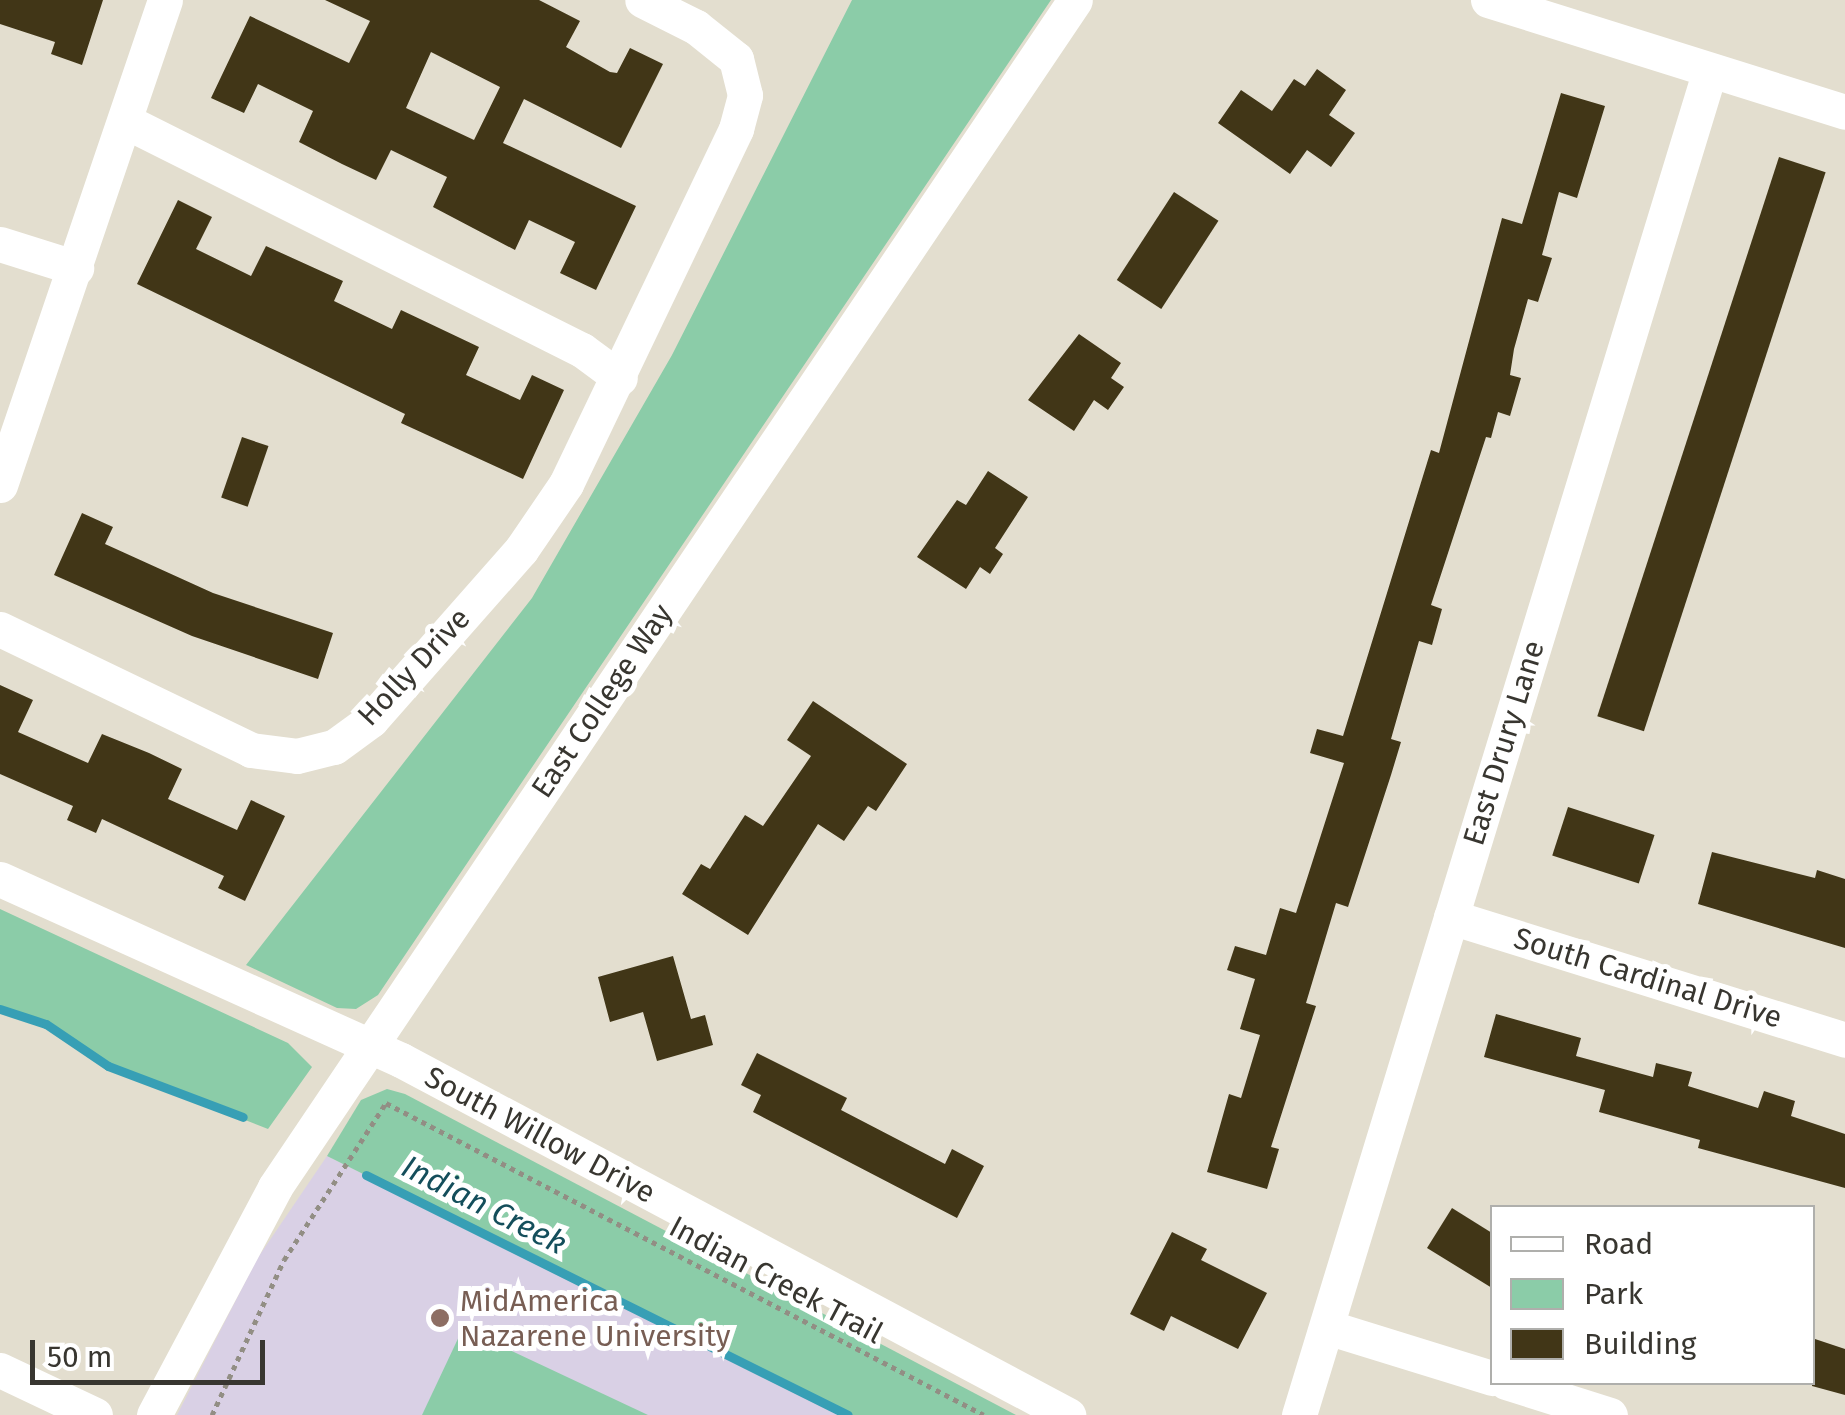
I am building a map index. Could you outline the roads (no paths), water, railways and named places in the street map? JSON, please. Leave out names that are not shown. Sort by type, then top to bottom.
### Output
[{"type":"street","points":[[0,485],[166,0]]},
{"type":"street","name":"Holly Drive","points":[[0,630],[252,750],[297,756],[334,747],[371,720],[521,550],[566,484],[736,129],[745,95],[736,59],[696,27],[642,0]]},
{"type":"street","name":"East College Way","points":[[154,1415],[237,1249],[1075,0]]},
{"type":"street","points":[[1488,0],[1845,112]]},
{"type":"street","name":"East Drury Lane","points":[[1299,1415],[1710,70]]},
{"type":"street","points":[[127,122],[582,350],[620,378]]},
{"type":"street","points":[[0,244],[76,268]]},
{"type":"street","name":"South Willow Drive","points":[[0,879],[370,1047],[1068,1415]]},
{"type":"street","name":"South Cardinal Drive","points":[[1451,917],[1845,1040]]},
{"type":"street","points":[[1326,1327],[1490,1377]]},
{"type":"street","points":[[0,1370],[95,1415]]},
{"type":"street","points":[[1515,1385],[1610,1415]]},
{"type":"waterway","name":"Indian Creek","points":[[0,1009],[46,1024],[108,1066],[243,1117]]},
{"type":"waterway","name":"Indian Creek","points":[[366,1175],[848,1415]]},
{"type":"place","name":"MidAmerica Nazarene University","points":[[440,1318]]}]
